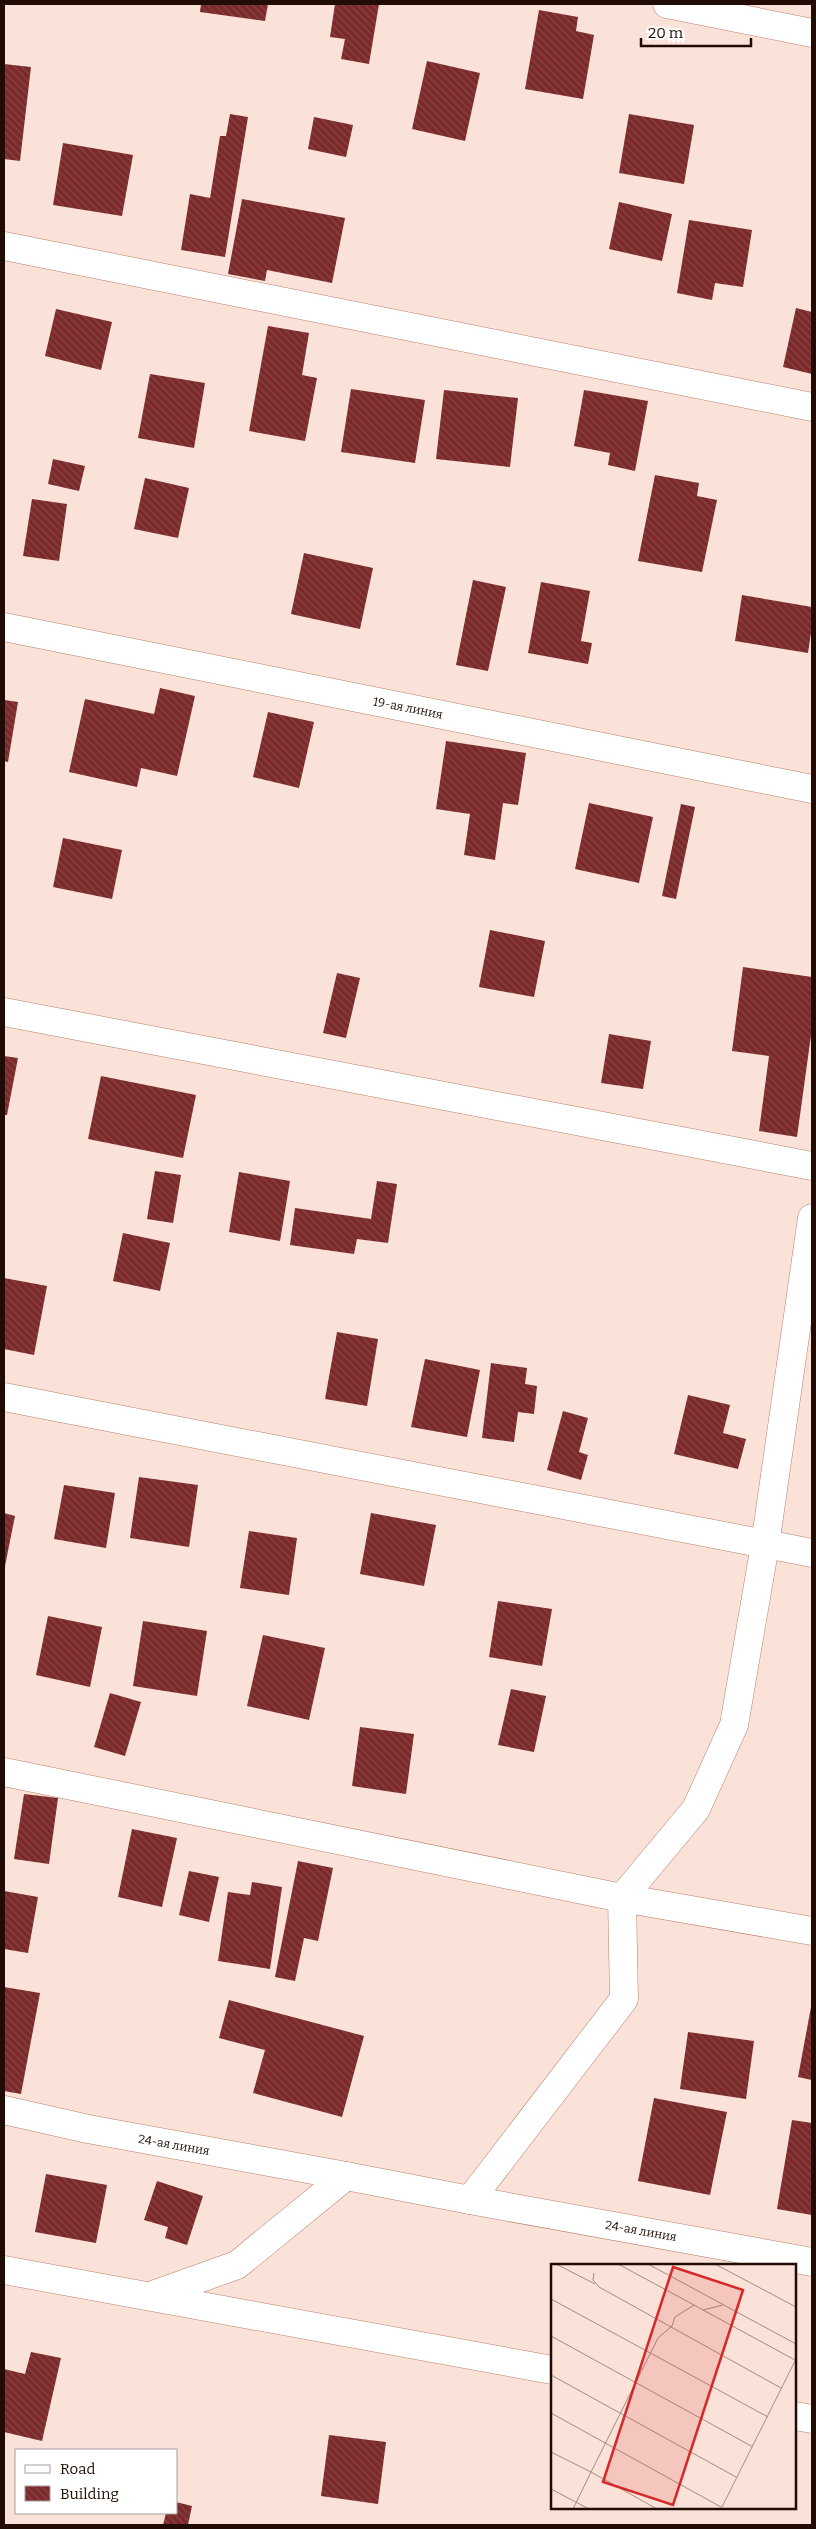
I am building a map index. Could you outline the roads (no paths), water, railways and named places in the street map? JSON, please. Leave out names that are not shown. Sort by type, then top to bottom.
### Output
[{"type":"street","points":[[667,4],[812,33]]},
{"type":"street","points":[[4,246],[812,407]]},
{"type":"street","name":"19-ая линия","points":[[4,627],[812,789]]},
{"type":"street","points":[[4,1012],[812,1166]]},
{"type":"street","points":[[470,2200],[624,1999],[622,1898],[696,1809],[734,1725],[765,1545],[812,1218]]},
{"type":"street","points":[[4,1397],[812,1553]]},
{"type":"street","points":[[4,1772],[622,1898],[812,1931]]},
{"type":"street","name":"24-ая линия","points":[[4,2110],[88,2129],[812,2262]]},
{"type":"street","points":[[152,2295],[237,2265],[346,2176]]},
{"type":"street","points":[[4,2270],[152,2295],[551,2370]]},
{"type":"street","points":[[796,2416],[812,2419]]}]
